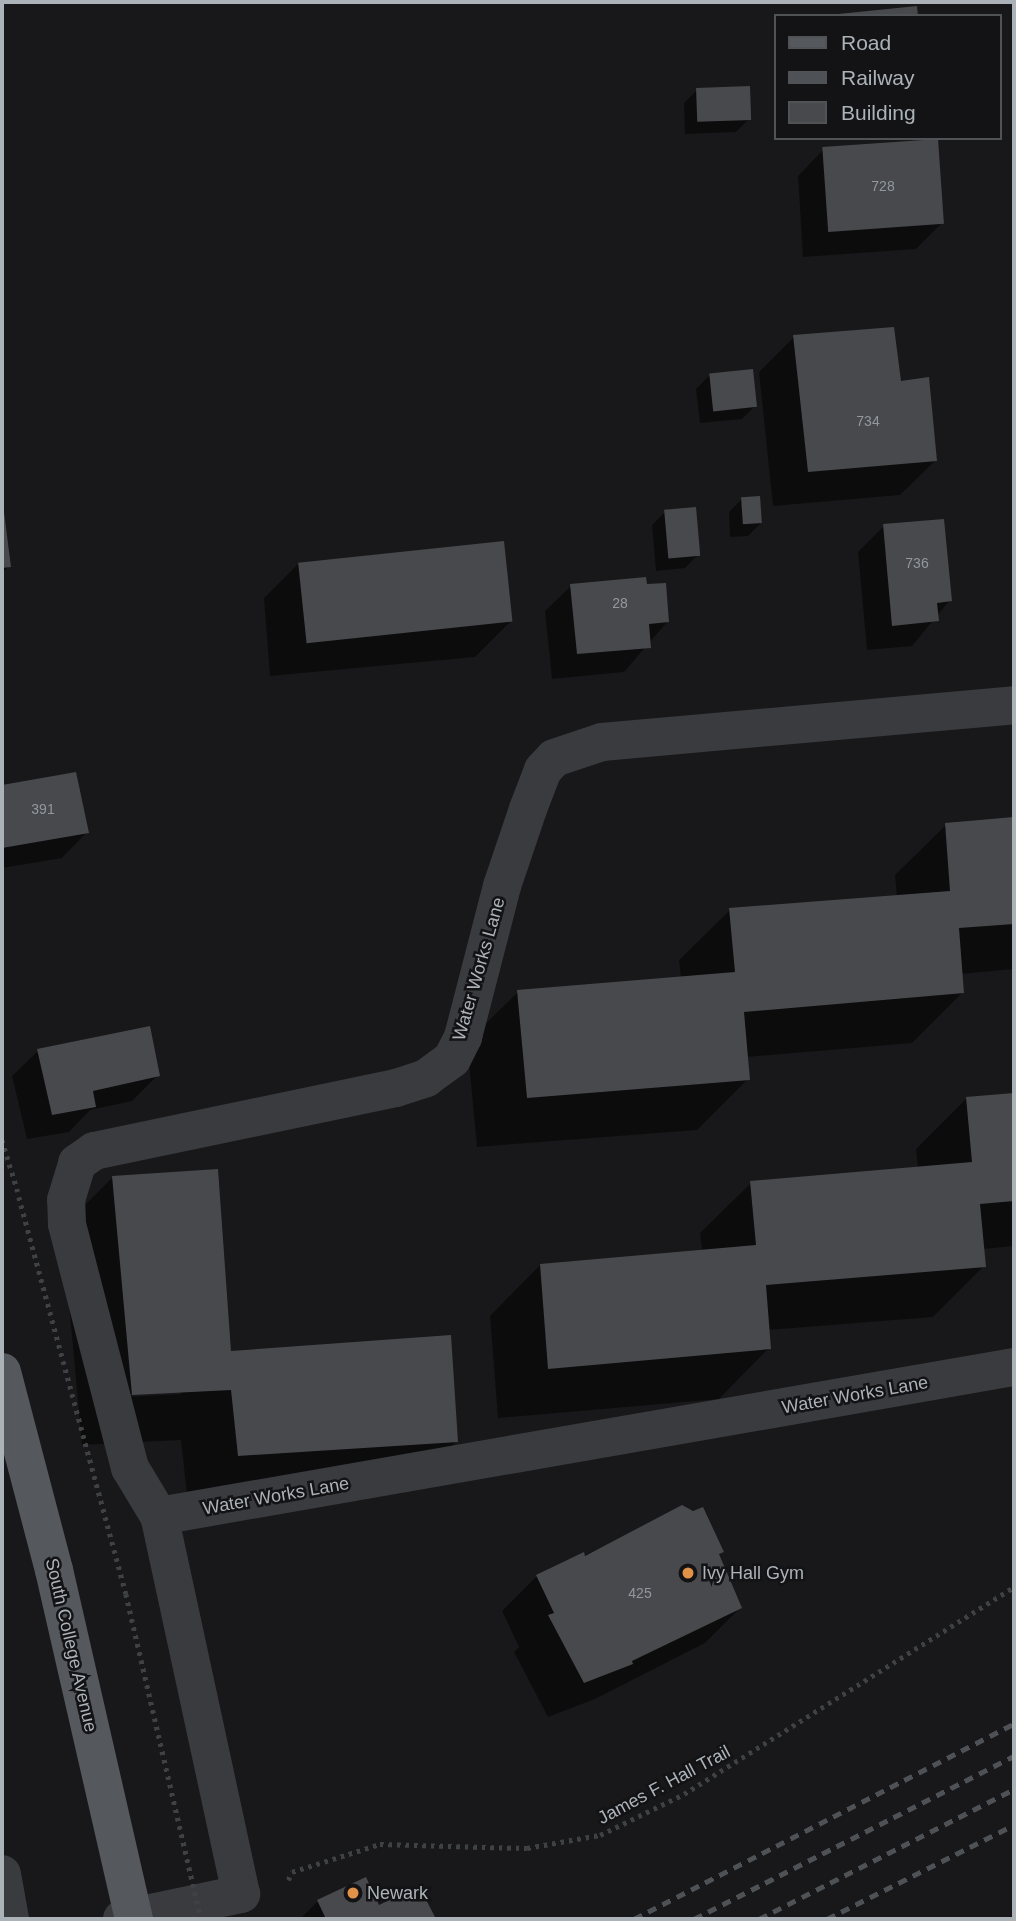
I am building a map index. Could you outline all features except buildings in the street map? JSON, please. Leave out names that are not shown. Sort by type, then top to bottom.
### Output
[{"type":"main road","name":"South College Avenue","points":[[2,1372],[54,1570],[134,1919]]},
{"type":"street","name":"Water Works Lane","points":[[122,1919],[241,1894],[159,1516],[130,1468],[68,1224],[66,1200],[77,1163],[94,1151],[396,1088],[426,1078],[452,1059],[463,1037],[502,886],[528,808],[543,770],[554,758],[602,742],[1014,705]]},
{"type":"street","name":"Water Works Lane","points":[[159,1516],[1014,1367]]},
{"type":"street","points":[[2,1874],[10,1919]]},
{"type":"path","points":[[2,1140],[126,1594],[201,1919]]},
{"type":"path","name":"James F. Hall Trail","points":[[286,1884],[292,1872],[380,1844],[527,1848],[600,1835],[738,1762],[1014,1587]]},
{"type":"railway","points":[[634,1919],[1014,1724]]},
{"type":"railway","points":[[694,1919],[1014,1756]]},
{"type":"railway","points":[[759,1919],[1014,1789]]},
{"type":"railway","points":[[827,1919],[1014,1825]]},
{"type":"place","name":"Ivy Hall Gym","points":[[688,1573]]},
{"type":"place","name":"Newark","points":[[353,1893]]}]
